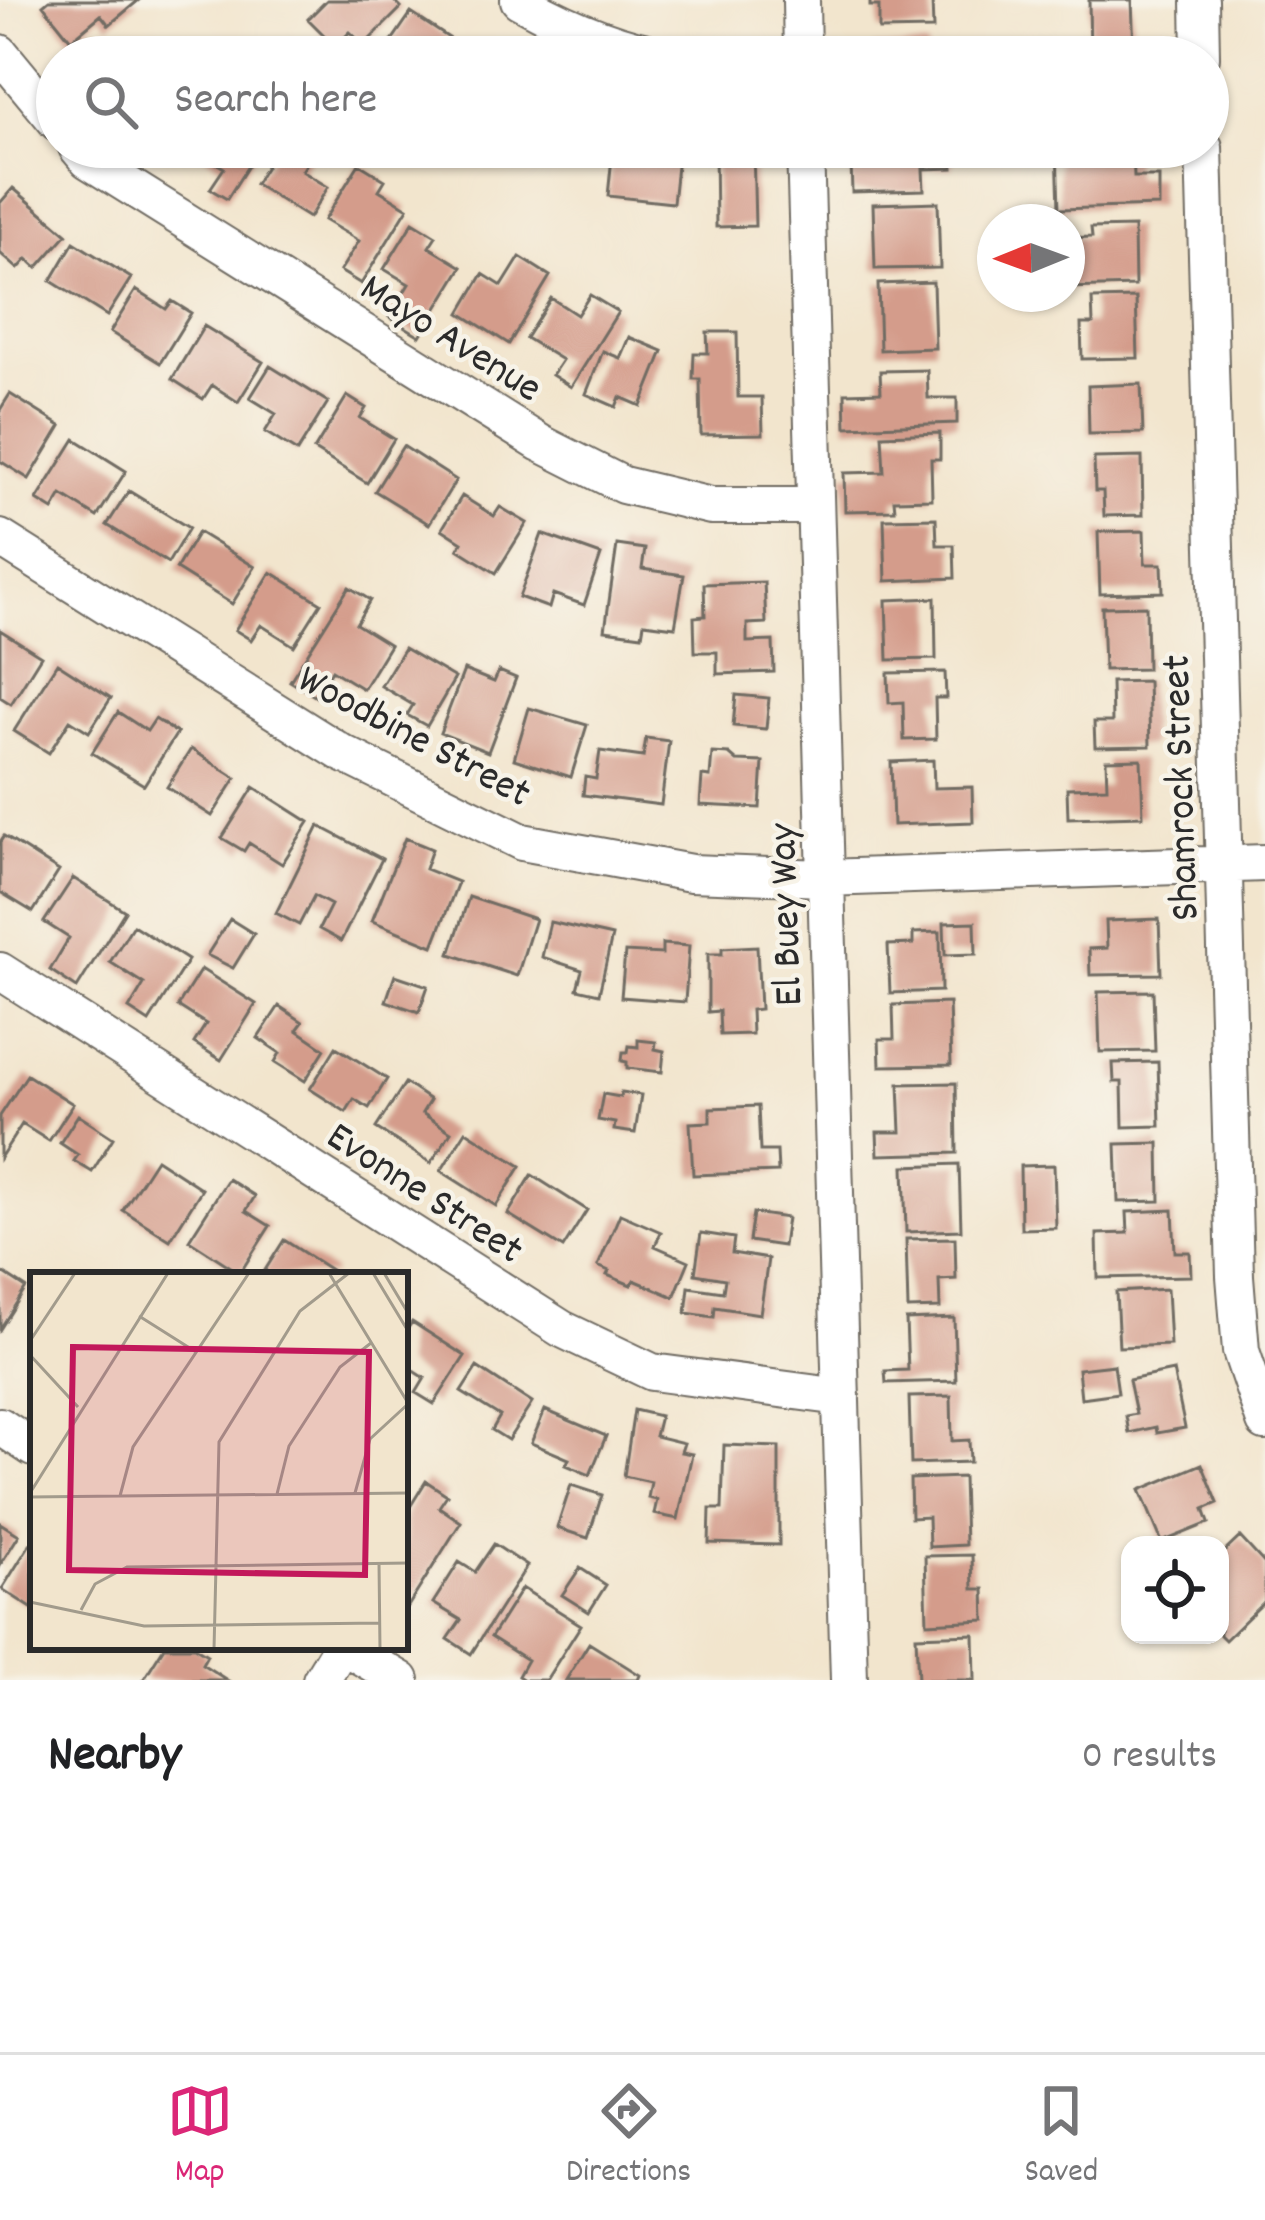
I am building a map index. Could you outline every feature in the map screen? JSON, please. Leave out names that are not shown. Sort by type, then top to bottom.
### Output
[{"type":"street","points":[[519,0],[593,36]]},
{"type":"street","points":[[801,0],[802,36]]},
{"type":"street","points":[[1200,0],[1201,36]]},
{"type":"street","points":[[0,53],[36,97]]},
{"type":"street","name":"Mayo Avenue","points":[[101,168],[540,443],[623,485],[711,506],[815,506]]},
{"type":"street","name":"El Buey Way","points":[[806,168],[849,1680]]},
{"type":"street","name":"Shamrock Street","points":[[1205,168],[1238,1314],[1241,1351],[1265,1422]]},
{"type":"street","name":"Woodbine Street","points":[[0,538],[342,753],[522,842],[691,874],[825,878],[1265,862]]},
{"type":"street","name":"Evonne Street","points":[[5,985],[562,1329],[652,1372],[841,1397]]},
{"type":"street","points":[[0,1426],[30,1446]]},
{"type":"street","points":[[321,1680],[341,1650]]},
{"type":"street","points":[[348,1650],[401,1680]]},
{"type":"building","points":[[49,0],[139,0],[109,25],[101,15],[76,36],[68,36],[43,5]]},
{"type":"building","points":[[327,0],[393,0],[401,8],[373,36],[350,32],[325,36],[308,19]]},
{"type":"building","points":[[870,0],[932,0],[933,29],[879,30],[879,6],[870,6]]},
{"type":"building","points":[[1089,0],[1132,0],[1133,36],[1090,36]]},
{"type":"building","points":[[411,13],[446,36],[395,36]]},
{"type":"building","points":[[224,168],[247,168],[227,199],[210,189]]},
{"type":"building","points":[[265,168],[304,168],[328,187],[309,218],[255,184]]},
{"type":"building","points":[[356,168],[385,180],[379,190],[408,208],[361,284],[340,271],[359,241],[324,220]]},
{"type":"building","points":[[611,168],[677,168],[673,203],[608,196]]},
{"type":"building","points":[[715,168],[754,168],[755,226],[716,227]]},
{"type":"building","points":[[851,168],[953,168],[923,169],[924,190],[852,192]]},
{"type":"building","points":[[1058,168],[1134,168],[1134,177],[1159,177],[1159,206],[1085,208],[1085,204],[1059,204]]},
{"type":"building","points":[[13,188],[67,234],[37,268],[27,259],[18,269],[0,253],[0,203]]},
{"type":"building","points":[[938,202],[940,268],[875,269],[873,204]]},
{"type":"building","points":[[413,222],[436,236],[429,247],[462,267],[420,336],[389,317],[409,284],[384,269]]},
{"type":"building","points":[[1134,227],[1135,286],[1085,287],[1085,237],[1092,237],[1091,228]]},
{"type":"building","points":[[74,242],[131,278],[107,316],[51,281]]},
{"type":"building","points":[[520,257],[550,276],[509,344],[460,313],[483,274],[502,286]]},
{"type":"building","points":[[933,282],[935,348],[880,350],[878,284]]},
{"type":"building","points":[[136,290],[166,309],[172,301],[191,313],[160,363],[110,332]]},
{"type":"building","points":[[590,295],[618,312],[571,387],[552,375],[562,360],[526,338],[551,298],[577,315]]},
{"type":"building","points":[[1136,298],[1138,358],[1082,359],[1081,324],[1093,324],[1092,299]]},
{"type":"building","points":[[204,326],[263,362],[238,402],[212,385],[203,399],[172,379]]},
{"type":"building","points":[[707,332],[737,332],[738,397],[762,397],[763,434],[701,435],[700,379],[693,379],[694,353],[708,353]]},
{"type":"building","points":[[629,337],[663,351],[641,406],[620,397],[616,407],[586,394],[603,351],[620,358]]},
{"type":"building","points":[[270,366],[328,402],[297,452],[265,432],[276,414],[250,398]]},
{"type":"building","points":[[927,370],[928,398],[957,398],[957,423],[846,427],[845,393],[881,392],[880,371]]},
{"type":"building","points":[[1141,384],[1143,433],[1089,434],[1088,386]]},
{"type":"building","points":[[10,394],[61,426],[29,479],[0,461],[0,410]]},
{"type":"building","points":[[347,396],[366,408],[360,418],[394,439],[367,483],[314,450]]},
{"type":"building","points":[[940,433],[940,459],[931,459],[932,499],[894,500],[895,510],[845,511],[844,473],[884,472],[882,435]]},
{"type":"building","points":[[75,439],[126,471],[97,517],[62,495],[53,510],[37,500]]},
{"type":"building","points":[[403,446],[456,480],[429,524],[375,491]]},
{"type":"building","points":[[1142,457],[1143,515],[1104,516],[1103,491],[1095,491],[1094,458]]},
{"type":"building","points":[[129,491],[189,528],[168,563],[107,525]]},
{"type":"building","points":[[462,496],[494,516],[500,507],[527,523],[496,573],[458,549],[462,542],[442,529]]},
{"type":"building","points":[[936,518],[937,545],[954,545],[955,578],[886,581],[884,519]]},
{"type":"building","points":[[1144,531],[1145,564],[1162,564],[1163,592],[1100,594],[1098,532]]},
{"type":"building","points":[[198,532],[255,567],[232,604],[176,569]]},
{"type":"building","points":[[542,534],[601,555],[584,605],[553,594],[549,608],[519,597]]},
{"type":"building","points":[[617,545],[645,549],[642,569],[684,575],[675,627],[644,623],[642,635],[605,630]]},
{"type":"building","points":[[271,572],[321,603],[294,646],[261,625],[251,640],[235,630]]},
{"type":"building","points":[[764,582],[766,623],[747,624],[747,642],[773,641],[774,672],[717,674],[717,652],[695,652],[694,617],[705,616],[704,584]]},
{"type":"building","points":[[349,587],[370,600],[356,624],[390,645],[363,689],[332,670],[316,697],[290,681]]},
{"type":"building","points":[[935,598],[936,659],[888,660],[886,600]]},
{"type":"building","points":[[1146,606],[1147,669],[1104,670],[1102,607]]},
{"type":"building","points":[[0,630],[41,656],[11,704],[0,697]]},
{"type":"building","points":[[404,648],[455,678],[427,726],[407,715],[413,705],[381,686]]},
{"type":"building","points":[[57,663],[111,698],[89,732],[70,720],[49,753],[14,731]]},
{"type":"building","points":[[464,670],[494,682],[499,671],[516,678],[488,752],[440,733]]},
{"type":"building","points":[[945,672],[946,698],[935,698],[936,739],[904,740],[903,702],[889,703],[888,673]]},
{"type":"building","points":[[1148,681],[1150,746],[1095,747],[1094,722],[1112,722],[1111,682]]},
{"type":"building","points":[[736,695],[769,698],[766,729],[733,726]]},
{"type":"building","points":[[529,708],[587,725],[571,777],[514,759]]},
{"type":"building","points":[[118,712],[147,731],[155,719],[177,733],[144,785],[92,753]]},
{"type":"building","points":[[646,738],[669,741],[661,805],[583,795],[585,777],[596,779],[600,751],[643,757]]},
{"type":"building","points":[[191,749],[236,778],[212,816],[167,787]]},
{"type":"building","points":[[712,753],[763,762],[760,808],[700,805],[702,776],[710,777]]},
{"type":"building","points":[[1141,759],[1143,816],[1068,818],[1067,788],[1107,787],[1106,760]]},
{"type":"building","points":[[933,760],[934,788],[972,787],[973,822],[893,825],[891,762]]},
{"type":"building","points":[[254,787],[309,822],[282,864],[249,843],[244,851],[222,838]]},
{"type":"building","points":[[319,826],[382,859],[341,941],[319,929],[331,905],[314,896],[299,925],[276,913]]},
{"type":"building","points":[[4,836],[59,871],[33,912],[0,892]]},
{"type":"building","points":[[405,838],[432,849],[425,869],[458,882],[433,946],[372,921]]},
{"type":"building","points":[[73,878],[125,911],[77,988],[50,970],[69,938],[44,922]]},
{"type":"building","points":[[469,897],[535,919],[517,976],[450,954]]},
{"type":"building","points":[[230,919],[254,934],[233,968],[207,955]]},
{"type":"building","points":[[1159,919],[1161,974],[1090,975],[1089,949],[1107,948],[1106,921]]},
{"type":"building","points":[[550,922],[612,936],[599,994],[577,989],[582,970],[542,957]]},
{"type":"building","points":[[975,922],[976,954],[945,955],[944,923]]},
{"type":"building","points":[[133,925],[188,960],[149,1022],[129,1009],[144,984],[110,962]]},
{"type":"building","points":[[940,932],[941,991],[890,993],[888,945],[913,944],[913,933]]},
{"type":"building","points":[[662,944],[689,946],[685,1002],[621,997],[625,952],[662,954]]},
{"type":"building","points":[[757,946],[760,1009],[751,1010],[752,1034],[720,1035],[719,1011],[708,1012],[708,954],[722,954],[722,948]]},
{"type":"building","points":[[201,969],[256,1004],[221,1060],[194,1043],[206,1024],[178,1006]]},
{"type":"building","points":[[395,975],[428,986],[419,1012],[386,1001]]},
{"type":"building","points":[[1153,991],[1155,1051],[1100,1052],[1098,992]]},
{"type":"building","points":[[949,1003],[951,1065],[880,1066],[879,1039],[894,1039],[893,1005]]},
{"type":"building","points":[[279,1006],[303,1022],[297,1030],[325,1049],[305,1081],[275,1062],[280,1053],[258,1038]]},
{"type":"building","points":[[638,1040],[656,1042],[655,1049],[664,1051],[662,1072],[627,1068],[623,1052],[629,1046],[638,1047]]},
{"type":"building","points":[[336,1047],[387,1079],[369,1108],[354,1099],[346,1112],[310,1089]]},
{"type":"building","points":[[1158,1062],[1160,1126],[1123,1127],[1122,1082],[1114,1082],[1113,1063]]},
{"type":"building","points":[[27,1075],[73,1104],[49,1141],[22,1124],[0,1158],[0,1116]]},
{"type":"building","points":[[405,1083],[430,1100],[422,1113],[451,1132],[431,1163],[376,1128]]},
{"type":"building","points":[[956,1083],[957,1153],[878,1155],[877,1132],[901,1132],[899,1084]]},
{"type":"building","points":[[621,1092],[641,1095],[635,1133],[614,1130],[615,1123],[598,1120],[603,1094],[620,1097]]},
{"type":"building","points":[[758,1106],[760,1151],[777,1151],[778,1172],[693,1175],[690,1123],[710,1122],[710,1108]]},
{"type":"building","points":[[78,1115],[113,1138],[92,1172],[74,1161],[78,1155],[60,1143]]},
{"type":"building","points":[[466,1131],[521,1166],[496,1206],[441,1171]]},
{"type":"building","points":[[1159,1143],[1160,1201],[1118,1202],[1116,1144]]},
{"type":"building","points":[[156,1159],[202,1189],[170,1240],[123,1210]]},
{"type":"building","points":[[959,1164],[961,1230],[906,1232],[904,1166]]},
{"type":"building","points":[[1054,1165],[1056,1228],[1021,1229],[1020,1166]]},
{"type":"building","points":[[532,1175],[587,1210],[563,1248],[508,1214]]},
{"type":"building","points":[[228,1179],[255,1196],[246,1211],[270,1226],[241,1272],[189,1240]]},
{"type":"building","points":[[1173,1210],[1175,1252],[1190,1252],[1191,1276],[1098,1278],[1097,1234],[1128,1233],[1127,1212]]},
{"type":"building","points":[[753,1213],[787,1218],[783,1246],[749,1241]]},
{"type":"building","points":[[620,1214],[661,1232],[655,1246],[689,1261],[674,1297],[634,1280],[631,1285],[598,1266]]},
{"type":"building","points":[[701,1233],[734,1238],[732,1253],[768,1259],[760,1314],[715,1307],[714,1317],[686,1313],[689,1287],[723,1292],[725,1279],[695,1274]]},
{"type":"building","points":[[955,1238],[956,1279],[939,1280],[940,1308],[908,1309],[906,1239]]},
{"type":"building","points":[[284,1240],[334,1272],[264,1272]]},
{"type":"building","points":[[0,1271],[26,1288],[0,1329]]},
{"type":"building","points":[[1167,1289],[1170,1345],[1119,1347],[1116,1292]]},
{"type":"building","points":[[954,1318],[956,1381],[886,1383],[885,1371],[908,1370],[906,1320]]},
{"type":"building","points":[[412,1322],[465,1356],[434,1404],[416,1393],[425,1378],[408,1367]]},
{"type":"building","points":[[1114,1365],[1118,1393],[1081,1398],[1078,1369]]},
{"type":"building","points":[[477,1367],[532,1403],[508,1440],[492,1430],[500,1416],[461,1392]]},
{"type":"building","points":[[1173,1371],[1185,1428],[1129,1433],[1126,1416],[1136,1414],[1129,1380]]},
{"type":"building","points":[[951,1396],[952,1441],[969,1440],[970,1462],[911,1464],[909,1397]]},
{"type":"building","points":[[545,1410],[606,1436],[590,1475],[566,1465],[569,1459],[531,1443]]},
{"type":"building","points":[[634,1410],[660,1416],[655,1436],[684,1443],[681,1452],[692,1454],[678,1519],[654,1514],[657,1500],[648,1498],[651,1482],[624,1476]]},
{"type":"building","points":[[724,1445],[779,1447],[779,1545],[709,1543],[710,1509],[722,1509]]},
{"type":"building","points":[[1202,1464],[1218,1503],[1204,1509],[1209,1523],[1177,1536],[1159,1536],[1140,1490]]},
{"type":"building","points":[[963,1477],[965,1545],[929,1547],[928,1517],[911,1518],[910,1479]]},
{"type":"building","points":[[426,1481],[447,1495],[439,1507],[461,1522],[408,1606],[408,1510]]},
{"type":"building","points":[[571,1485],[602,1495],[588,1538],[557,1528]]},
{"type":"building","points":[[0,1523],[19,1535],[0,1565]]},
{"type":"building","points":[[1240,1537],[1265,1564],[1265,1601],[1229,1636],[1229,1547]]},
{"type":"building","points":[[30,1544],[30,1607],[2,1589]]},
{"type":"building","points":[[494,1544],[527,1566],[471,1654],[448,1639],[461,1620],[433,1603],[459,1562],[475,1572]]},
{"type":"building","points":[[972,1555],[973,1589],[984,1589],[985,1620],[927,1623],[925,1556]]},
{"type":"building","points":[[580,1568],[606,1585],[589,1612],[562,1595]]},
{"type":"building","points":[[522,1588],[581,1625],[546,1680],[518,1676],[527,1660],[491,1637]]},
{"type":"building","points":[[974,1634],[975,1680],[918,1680],[916,1636]]},
{"type":"building","points":[[589,1643],[640,1675],[638,1680],[566,1680]]},
{"type":"building","points":[[162,1650],[199,1650],[207,1655],[202,1664],[227,1680],[143,1680]]}]
